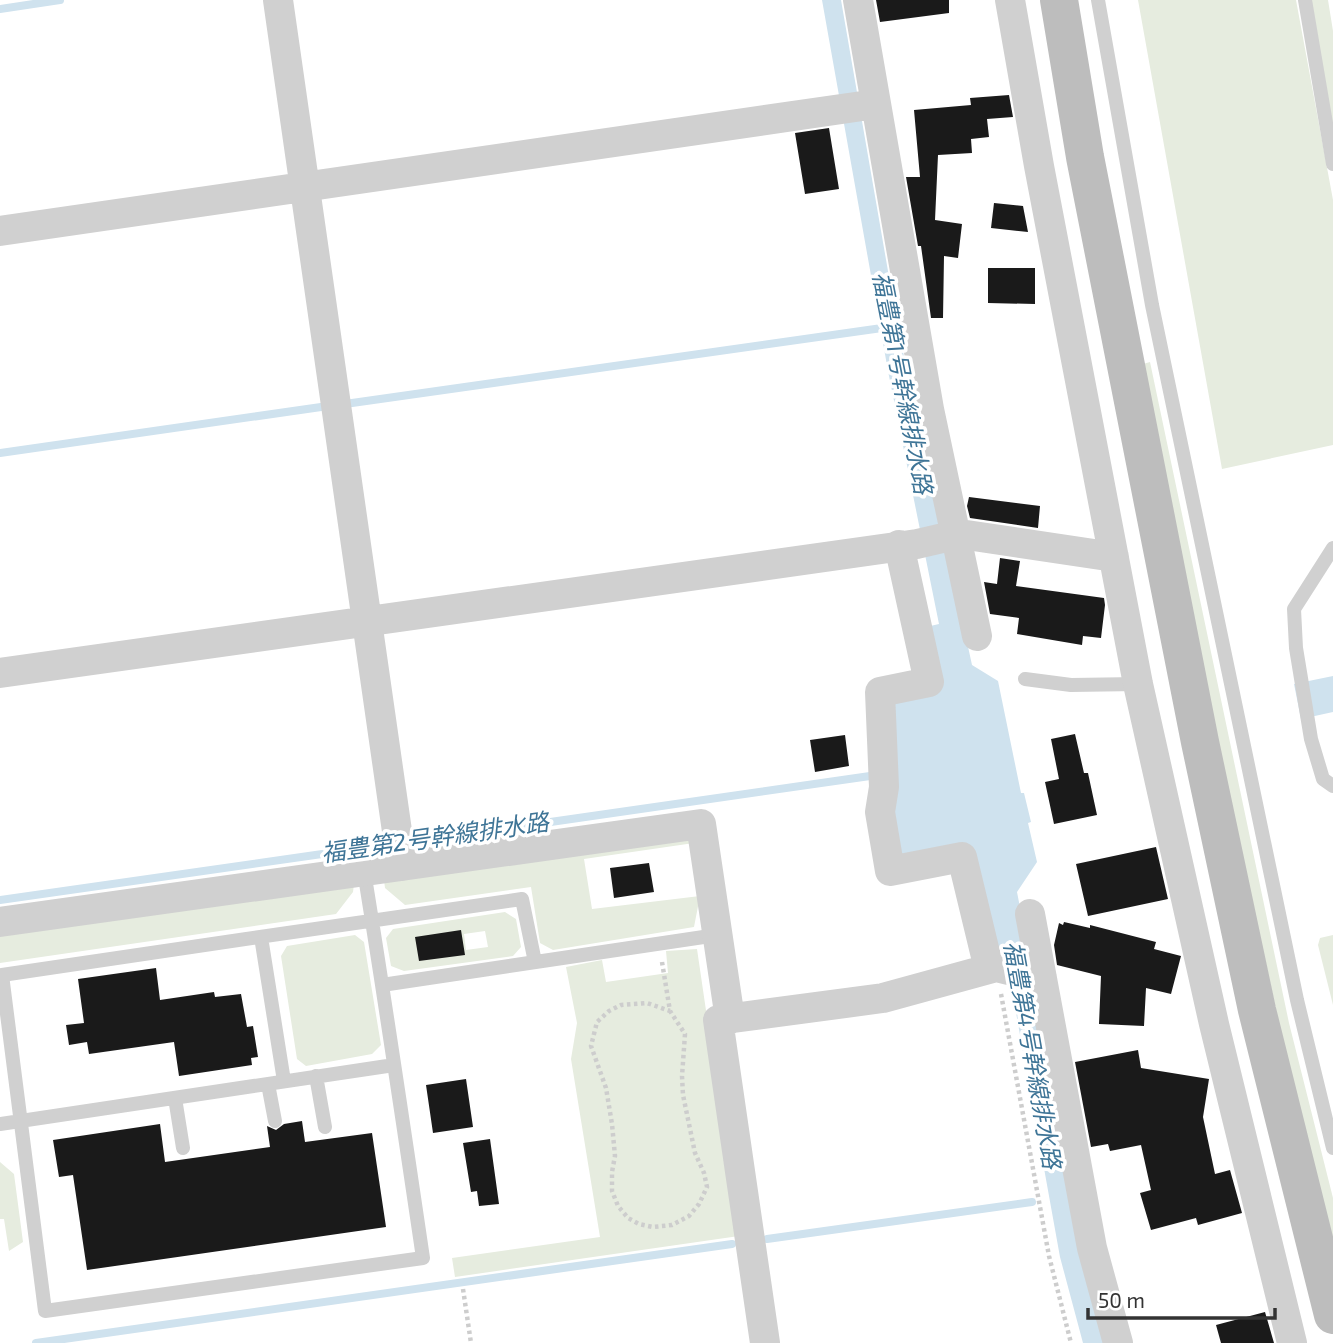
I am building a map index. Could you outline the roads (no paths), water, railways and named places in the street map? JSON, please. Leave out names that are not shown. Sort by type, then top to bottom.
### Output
[{"type":"street","points":[[278,0],[400,853]]},
{"type":"street","points":[[859,0],[873,105],[952,536],[976,636]]},
{"type":"street","points":[[1010,0],[1138,684],[1214,1024],[1292,1343]]},
{"type":"street","points":[[1059,0],[1093,197],[1206,769],[1257,1010],[1333,1315]]},
{"type":"street","points":[[0,231],[873,105]]},
{"type":"street","points":[[0,673],[908,545],[952,536],[1114,557]]},
{"type":"street","points":[[908,545],[929,682],[880,692],[884,787],[880,811],[890,871],[962,857],[992,968]]},
{"type":"street","points":[[0,922],[365,871],[400,853],[701,824],[730,1019]]},
{"type":"street","points":[[1030,914],[1093,1248],[1118,1343]]},
{"type":"street","points":[[765,1343],[718,1020],[883,998],[992,968],[1041,978]]},
{"type":"lane","points":[[1098,0],[1152,304],[1297,1000],[1333,1148]]},
{"type":"lane","points":[[1305,0],[1333,164]]},
{"type":"lane","points":[[1333,548],[1294,609],[1296,648],[1311,739],[1323,779],[1333,786]]},
{"type":"lane","points":[[1026,679],[1071,685],[1138,684]]},
{"type":"lane","points":[[365,871],[372,921],[423,1258],[45,1311],[2,975],[261,937],[372,921],[522,899],[535,962]]},
{"type":"lane","points":[[382,985],[718,935]]},
{"type":"lane","points":[[261,937],[284,1081]]},
{"type":"lane","points":[[0,1124],[394,1065]]},
{"type":"lane","points":[[316,1076],[325,1126]]},
{"type":"lane","points":[[268,1084],[275,1121]]},
{"type":"lane","points":[[174,1098],[183,1148]]},
{"type":"water","points":[[822,0],[841,0],[897,323],[959,620],[962,619],[972,665],[998,681],[1021,793],[1024,793],[1031,822],[1028,823],[1037,862],[1017,892],[1105,1343],[1083,1343],[1060,1257],[1004,946],[990,948],[967,848],[896,862],[888,698],[938,687],[926,627],[939,624],[888,371]]},
{"type":"water","points":[[1333,676],[1333,712],[1301,719],[1294,684]]},
{"type":"waterway","points":[[0,9],[60,0]]},
{"type":"waterway","name":"福豊第1号幹線排水路","points":[[345,404],[889,327]]},
{"type":"waterway","points":[[0,453],[328,406]]},
{"type":"waterway","name":"福豊第2号幹線排水路","points":[[405,843],[870,776]]},
{"type":"waterway","name":"福豊第2号幹線排水路","points":[[0,900],[392,844]]},
{"type":"waterway","points":[[767,1239],[1032,1202]]},
{"type":"waterway","points":[[36,1343],[732,1244]]},
{"type":"water label","name":"福豊第4号幹線排水路","points":[[1032,1055]]}]
